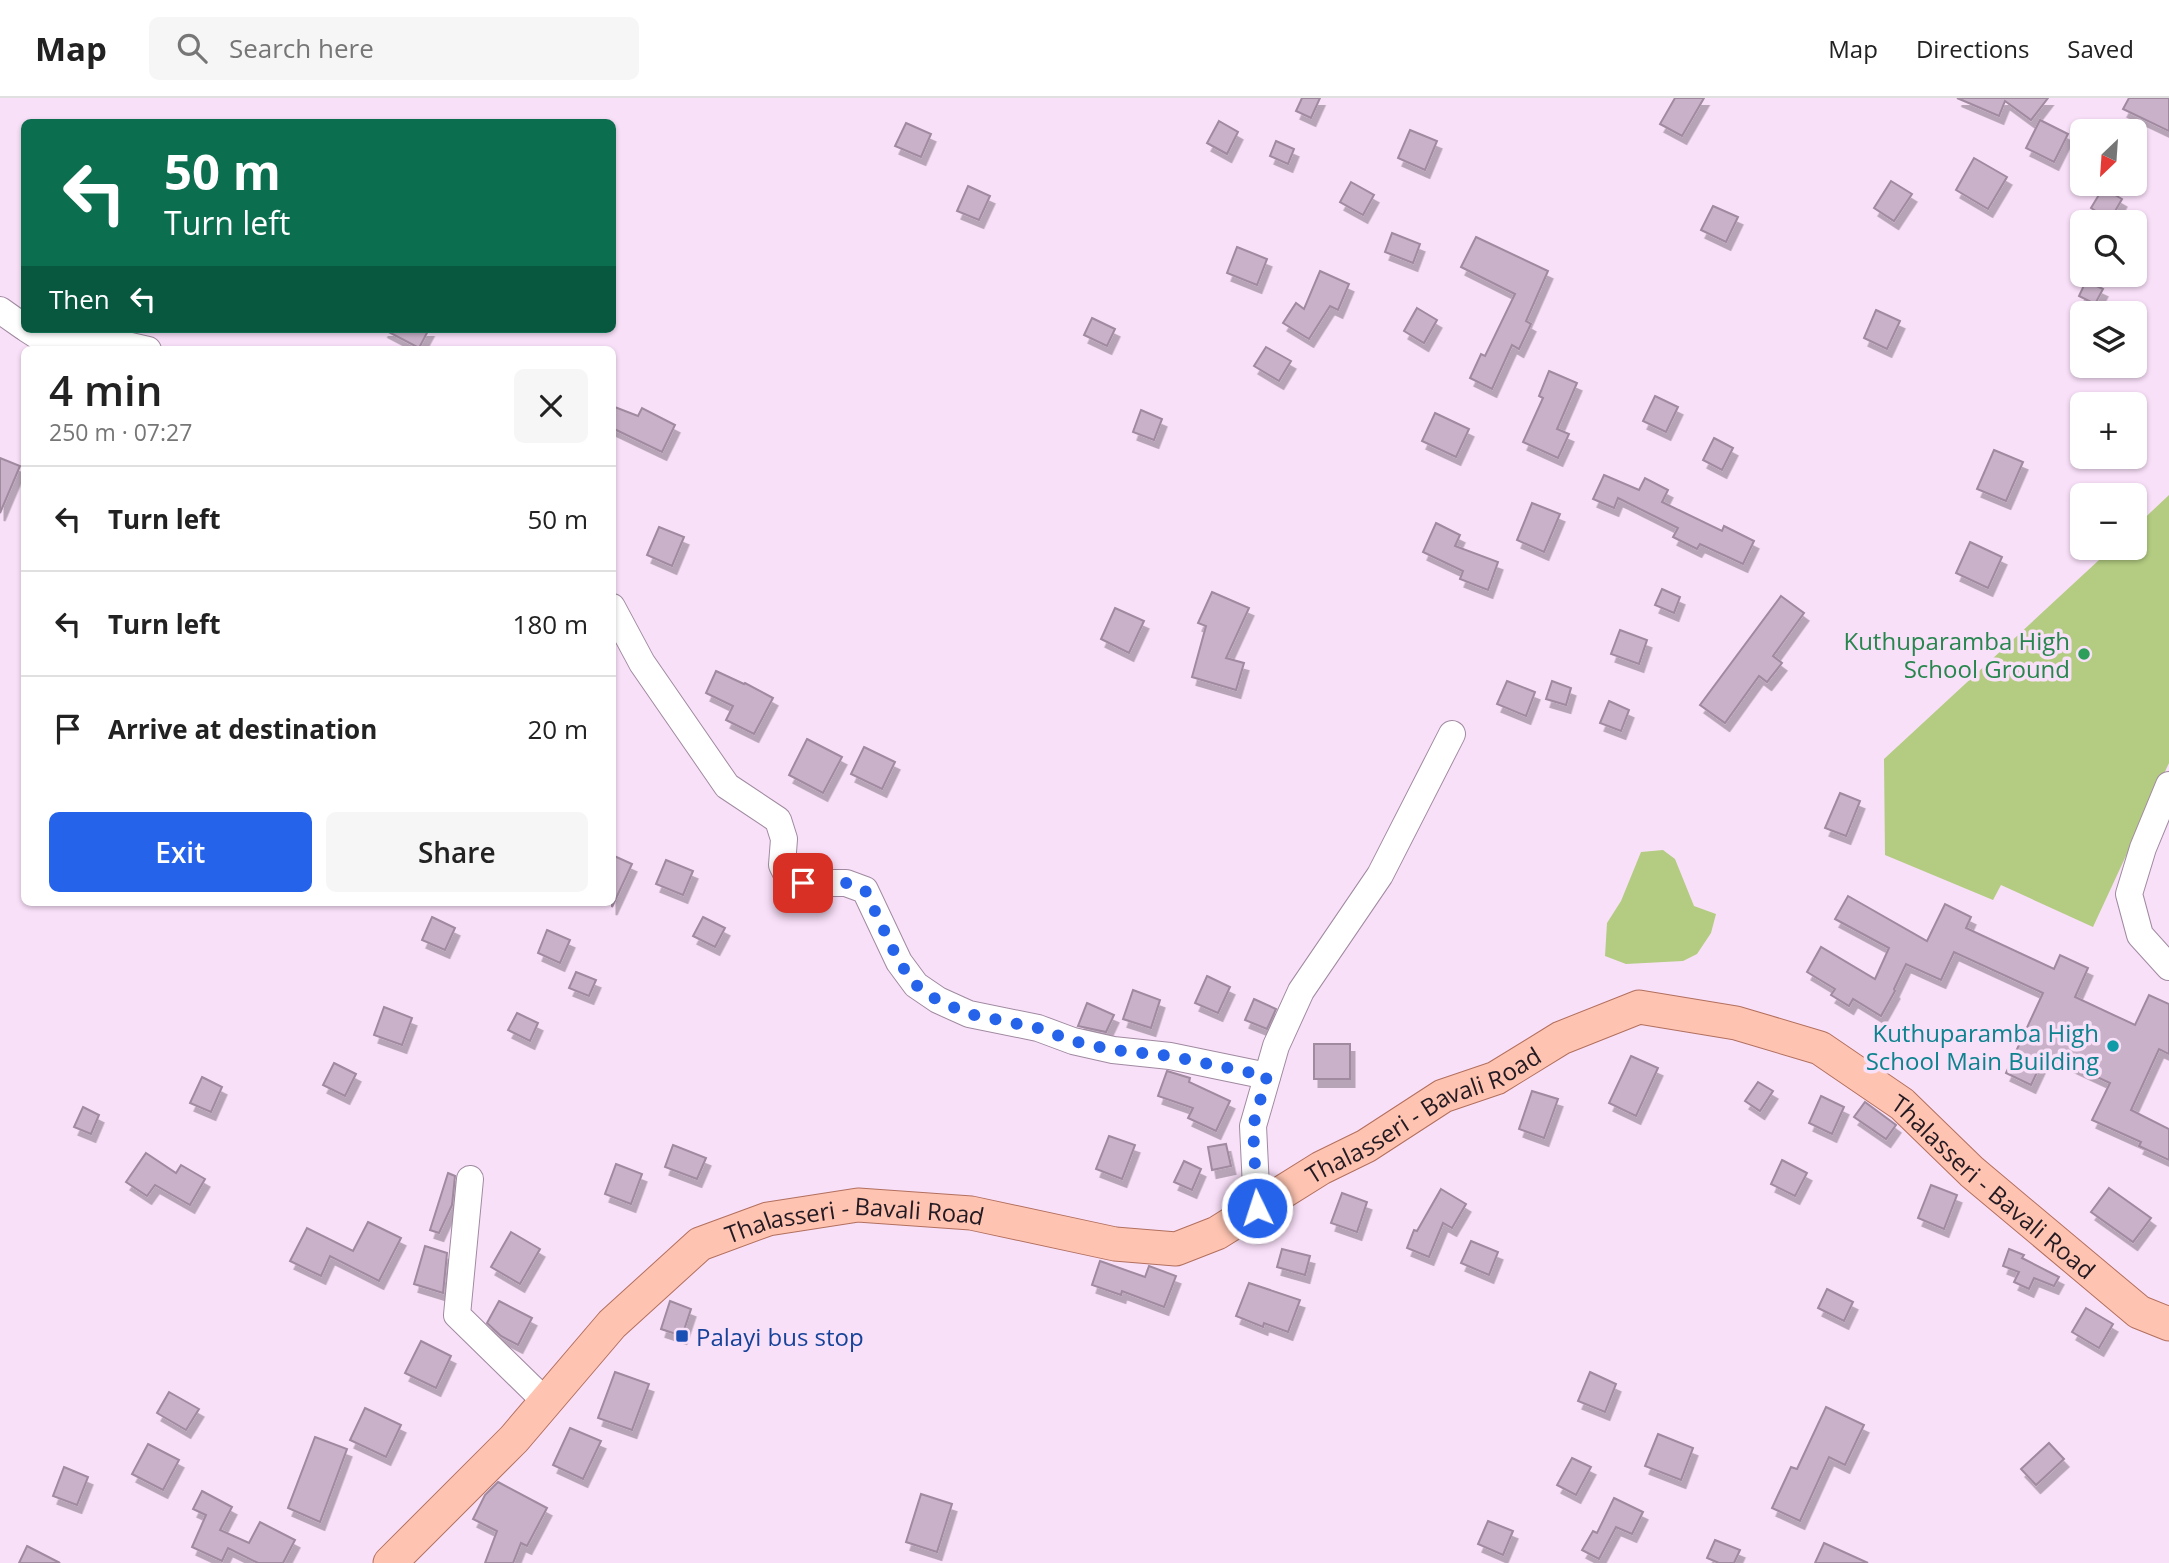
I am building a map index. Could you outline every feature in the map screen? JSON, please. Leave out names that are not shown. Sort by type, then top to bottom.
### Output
[{"type":"main road","name":"Thalasseri - Bavali Road","points":[[390,1563],[514,1439],[612,1324],[700,1244],[768,1219],[858,1205],[971,1213],[1115,1244],[1176,1249],[1217,1233],[1321,1168],[1366,1146],[1443,1096],[1496,1078],[1561,1038],[1639,1007],[1736,1023],[1820,1048],[1902,1104],[1972,1172],[2139,1312],[2169,1324]]},
{"type":"street","points":[[0,310],[21,325]]},
{"type":"street","points":[[34,333],[64,345],[113,342],[136,346]]},
{"type":"street","points":[[616,614],[642,663],[727,786],[778,820],[784,839],[782,865],[788,877],[803,883],[846,883],[865,890],[899,962],[916,985],[937,1000],[969,1014],[1038,1028],[1073,1041],[1113,1050],[1170,1056],[1267,1076]]},
{"type":"street","points":[[1257,1208],[1253,1126],[1276,1046],[1301,991],[1380,875],[1452,734]]},
{"type":"street","points":[[2169,785],[2143,848],[2129,894],[2140,935],[2169,967]]},
{"type":"street","points":[[470,1179],[457,1315],[545,1402]]},
{"type":"green space","name":"Kuthuparamba High School Ground","points":[[2169,495],[2169,763],[2093,927],[2001,885],[1993,900],[1885,855],[1884,759],[2099,560],[2147,560],[2147,516]]},
{"type":"green space","points":[[1663,850],[1675,859],[1694,906],[1716,914],[1711,933],[1697,954],[1683,961],[1626,964],[1605,956],[1607,923],[1621,901],[1641,852]]},
{"type":"building","points":[[1302,98],[1320,98],[1311,118],[1296,111]]},
{"type":"building","points":[[1675,98],[1704,98],[1682,136],[1660,124]]},
{"type":"building","points":[[1957,98],[2048,98],[2031,120],[2005,101],[1999,116]]},
{"type":"building","points":[[2129,98],[2169,98],[2169,131],[2147,119],[2123,109]]},
{"type":"building","points":[[2040,120],[2068,134],[2054,162],[2026,148]]},
{"type":"building","points":[[1219,121],[1238,132],[1227,154],[1207,143]]},
{"type":"building","points":[[906,123],[931,134],[921,157],[895,146]]},
{"type":"building","points":[[1410,130],[1437,141],[1425,170],[1398,158]]},
{"type":"building","points":[[1276,141],[1294,149],[1288,164],[1270,156]]},
{"type":"building","points":[[1974,158],[2007,177],[1988,209],[1956,190]]},
{"type":"building","points":[[1891,181],[1912,194],[1894,221],[1874,208]]},
{"type":"building","points":[[1351,182],[1374,195],[1363,215],[1340,202]]},
{"type":"building","points":[[968,186],[990,196],[979,220],[957,211]]},
{"type":"building","points":[[2098,196],[2117,196],[2122,199],[2116,210],[2091,208]]},
{"type":"building","points":[[1713,206],[1738,217],[1726,242],[1701,230]]},
{"type":"building","points":[[1392,233],[1420,244],[1413,263],[1385,252]]},
{"type":"building","points":[[1476,237],[1548,271],[1526,321],[1531,324],[1519,349],[1512,345],[1492,389],[1470,378],[1481,354],[1485,356],[1515,294],[1461,267]]},
{"type":"building","points":[[1237,247],[1267,259],[1257,285],[1227,273]]},
{"type":"building","points":[[1320,271],[1349,284],[1338,310],[1330,306],[1309,339],[1283,323],[1296,303],[1304,309]]},
{"type":"building","points":[[2083,287],[2103,289],[2097,301],[2079,296]]},
{"type":"building","points":[[1417,308],[1437,320],[1424,343],[1404,331]]},
{"type":"building","points":[[1876,310],[1900,321],[1887,349],[1864,338]]},
{"type":"building","points":[[1092,318],[1115,329],[1107,346],[1084,335]]},
{"type":"building","points":[[391,333],[427,333],[420,346]]},
{"type":"building","points":[[1266,347],[1291,361],[1279,381],[1254,366]]},
{"type":"building","points":[[1549,371],[1577,383],[1557,429],[1569,434],[1558,458],[1523,442],[1543,398],[1539,396]]},
{"type":"building","points":[[1655,396],[1678,407],[1666,432],[1643,421]]},
{"type":"building","points":[[616,408],[638,416],[642,408],[675,425],[662,452],[616,430]]},
{"type":"building","points":[[1141,410],[1162,419],[1154,440],[1133,432]]},
{"type":"building","points":[[1435,413],[1469,429],[1456,457],[1422,441]]},
{"type":"building","points":[[1714,438],[1733,448],[1722,470],[1703,460]]},
{"type":"building","points":[[1994,450],[2023,462],[2006,501],[1977,489]]},
{"type":"building","points":[[0,458],[20,466],[0,513]]},
{"type":"building","points":[[1604,475],[1639,490],[1645,478],[1668,490],[1662,502],[1722,531],[1724,526],[1754,541],[1743,564],[1700,544],[1697,549],[1673,537],[1678,528],[1618,498],[1614,508],[1593,499]]},
{"type":"building","points":[[1532,503],[1560,514],[1544,552],[1517,540]]},
{"type":"building","points":[[1436,523],[1460,535],[1455,546],[1498,562],[1488,590],[1460,579],[1463,571],[1423,552]]},
{"type":"building","points":[[659,527],[684,537],[672,566],[647,555]]},
{"type":"building","points":[[1970,542],[2002,557],[1988,588],[1956,573]]},
{"type":"building","points":[[1662,589],[1680,597],[1674,613],[1655,605]]},
{"type":"building","points":[[1212,592],[1249,608],[1226,658],[1244,663],[1236,690],[1192,677],[1206,626],[1198,623]]},
{"type":"building","points":[[1781,596],[1804,613],[1773,656],[1782,663],[1767,682],[1759,676],[1725,723],[1700,705]]},
{"type":"building","points":[[1115,608],[1144,621],[1129,653],[1101,639]]},
{"type":"building","points":[[1620,630],[1647,640],[1639,664],[1611,654]]},
{"type":"building","points":[[716,671],[773,698],[754,734],[726,720],[733,706],[706,693]]},
{"type":"building","points":[[1507,681],[1535,692],[1526,716],[1497,704]]},
{"type":"building","points":[[1552,681],[1571,688],[1566,705],[1546,699]]},
{"type":"building","points":[[1609,701],[1629,710],[1621,731],[1600,723]]},
{"type":"building","points":[[807,739],[842,757],[823,793],[789,775]]},
{"type":"building","points":[[864,747],[895,762],[882,789],[851,774]]},
{"type":"building","points":[[1840,793],[1860,801],[1846,836],[1825,828]]},
{"type":"building","points":[[616,857],[632,864],[616,898]]},
{"type":"building","points":[[666,860],[693,871],[683,895],[656,884]]},
{"type":"building","points":[[1848,896],[1927,941],[1945,904],[1971,917],[1966,928],[2054,969],[2060,955],[2088,968],[2075,997],[2135,1025],[2149,995],[2169,1004],[2169,1054],[2159,1049],[2131,1110],[2169,1129],[2169,1160],[2139,1146],[2141,1142],[2092,1120],[2110,1083],[2046,1053],[2031,1085],[2006,1073],[2043,993],[1954,952],[1941,980],[1906,964],[1881,1016],[1853,999],[1849,1006],[1831,995],[1835,989],[1807,972],[1821,947],[1875,979],[1889,948],[1835,919]]},
{"type":"building","points":[[432,917],[455,928],[445,950],[422,940]]},
{"type":"building","points":[[703,917],[725,928],[715,947],[693,936]]},
{"type":"building","points":[[547,930],[570,940],[560,963],[538,953]]},
{"type":"building","points":[[576,972],[596,980],[589,996],[569,988]]},
{"type":"building","points":[[1207,976],[1230,987],[1218,1013],[1195,1003]]},
{"type":"building","points":[[1133,990],[1160,1000],[1151,1028],[1123,1019]]},
{"type":"building","points":[[1254,999],[1276,1009],[1267,1029],[1245,1020]]},
{"type":"building","points":[[1087,1003],[1114,1015],[1106,1032],[1078,1026]]},
{"type":"building","points":[[384,1007],[412,1018],[402,1045],[374,1035]]},
{"type":"building","points":[[517,1013],[538,1023],[530,1041],[508,1030]]},
{"type":"building","points":[[1314,1044],[1350,1044],[1350,1079],[1314,1079]]},
{"type":"building","points":[[1631,1056],[1658,1068],[1636,1116],[1609,1103]]},
{"type":"building","points":[[334,1063],[356,1074],[345,1096],[323,1085]]},
{"type":"building","points":[[1167,1071],[1190,1078],[1189,1082],[1230,1101],[1216,1131],[1188,1118],[1193,1108],[1158,1096]]},
{"type":"building","points":[[202,1077],[222,1087],[211,1112],[190,1103]]},
{"type":"building","points":[[1758,1082],[1773,1091],[1760,1111],[1745,1101]]},
{"type":"building","points":[[1532,1091],[1558,1099],[1544,1138],[1519,1129]]},
{"type":"building","points":[[1821,1096],[1844,1107],[1832,1134],[1809,1123]]},
{"type":"building","points":[[1865,1102],[1896,1125],[1886,1139],[1854,1117]]},
{"type":"building","points":[[83,1107],[99,1115],[91,1134],[74,1127]]},
{"type":"building","points":[[1109,1136],[1135,1145],[1122,1179],[1096,1169]]},
{"type":"building","points":[[1226,1144],[1231,1166],[1212,1170],[1208,1147]]},
{"type":"building","points":[[673,1145],[706,1158],[697,1179],[665,1167]]},
{"type":"building","points":[[146,1153],[176,1173],[181,1165],[205,1179],[190,1205],[155,1185],[147,1196],[126,1182]]},
{"type":"building","points":[[1782,1160],[1807,1173],[1795,1196],[1771,1184]]},
{"type":"building","points":[[1184,1161],[1201,1169],[1192,1190],[1174,1182]]},
{"type":"building","points":[[616,1164],[642,1174],[631,1204],[605,1194]]},
{"type":"building","points":[[448,1173],[455,1176],[452,1205],[439,1233],[430,1230]]},
{"type":"building","points":[[1931,1185],[1957,1195],[1944,1229],[1918,1218]]},
{"type":"building","points":[[2109,1188],[2151,1218],[2133,1242],[2091,1212]]},
{"type":"building","points":[[1441,1189],[1466,1204],[1452,1228],[1443,1223],[1429,1257],[1407,1248],[1414,1230],[1417,1231]]},
{"type":"building","points":[[1342,1193],[1367,1202],[1357,1232],[1331,1223]]},
{"type":"building","points":[[368,1222],[401,1238],[379,1281],[330,1256],[321,1276],[290,1261],[307,1228],[353,1251]]},
{"type":"building","points":[[511,1232],[540,1249],[520,1284],[491,1267]]},
{"type":"building","points":[[1471,1241],[1498,1252],[1489,1275],[1461,1263]]},
{"type":"building","points":[[425,1246],[447,1253],[443,1293],[414,1284]]},
{"type":"building","points":[[1282,1249],[1310,1256],[1305,1275],[1277,1267]]},
{"type":"building","points":[[2009,1249],[2059,1277],[2054,1286],[2034,1278],[2029,1289],[2014,1282],[2019,1272],[2003,1266]]},
{"type":"building","points":[[1100,1261],[1145,1277],[1149,1266],[1176,1276],[1164,1307],[1122,1291],[1121,1295],[1092,1285]]},
{"type":"building","points":[[1249,1283],[1300,1300],[1288,1332],[1264,1323],[1263,1327],[1236,1316]]},
{"type":"building","points":[[1827,1289],[1853,1302],[1844,1321],[1818,1308]]},
{"type":"building","points":[[499,1301],[532,1318],[518,1345],[501,1336],[487,1323]]},
{"type":"building","points":[[670,1301],[691,1309],[682,1336],[661,1329]]},
{"type":"building","points":[[2086,1308],[2113,1324],[2099,1348],[2072,1332]]},
{"type":"building","points":[[421,1341],[451,1356],[436,1388],[405,1373]]},
{"type":"building","points":[[615,1372],[649,1384],[632,1430],[598,1418]]},
{"type":"building","points":[[1590,1372],[1616,1384],[1605,1412],[1578,1401]]},
{"type":"building","points":[[169,1392],[199,1409],[186,1430],[157,1413]]},
{"type":"building","points":[[1826,1407],[1864,1425],[1845,1465],[1829,1457],[1800,1521],[1772,1508],[1791,1467],[1797,1469]]},
{"type":"building","points":[[365,1408],[401,1425],[386,1457],[350,1440]]},
{"type":"building","points":[[570,1428],[601,1441],[583,1479],[553,1465]]},
{"type":"building","points":[[1658,1434],[1693,1448],[1681,1480],[1645,1466]]},
{"type":"building","points":[[315,1437],[347,1449],[320,1522],[288,1508]]},
{"type":"building","points":[[2049,1443],[2064,1459],[2036,1485],[2021,1469]]},
{"type":"building","points":[[148,1444],[179,1460],[163,1490],[132,1474]]},
{"type":"building","points":[[1572,1458],[1591,1467],[1576,1495],[1557,1485]]},
{"type":"building","points":[[64,1467],[88,1477],[77,1505],[53,1496]]},
{"type":"building","points":[[498,1482],[547,1508],[527,1546],[521,1543],[513,1563],[485,1563],[497,1531],[473,1519],[485,1495]]},
{"type":"building","points":[[202,1491],[232,1507],[220,1530],[249,1543],[260,1522],[295,1540],[283,1563],[258,1563],[228,1548],[222,1561],[192,1547],[206,1515],[193,1509]]},
{"type":"building","points":[[921,1494],[952,1504],[937,1552],[906,1542]]},
{"type":"building","points":[[1614,1498],[1643,1512],[1632,1534],[1616,1527],[1599,1559],[1582,1550],[1593,1531],[1597,1533]]},
{"type":"building","points":[[1488,1521],[1513,1531],[1503,1555],[1478,1544]]},
{"type":"building","points":[[1715,1540],[1740,1550],[1734,1563],[1719,1563],[1707,1558]]},
{"type":"building","points":[[1824,1543],[1868,1563],[1815,1563]]},
{"type":"building","points":[[27,1546],[60,1563],[19,1563]]},
{"type":"place","name":"Kuthuparamba High School Ground","points":[[2084,654]]},
{"type":"place","name":"Kuthuparamba High School Main Building","points":[[2113,1046]]},
{"type":"place","name":"Palayi bus stop","points":[[682,1336]]},
{"type":"route","points":[[803,883],[846,883],[865,890],[899,962],[916,985],[937,1000],[969,1014],[1038,1028],[1073,1041],[1113,1050],[1170,1056],[1267,1076],[1253,1126],[1257,1208]]}]
